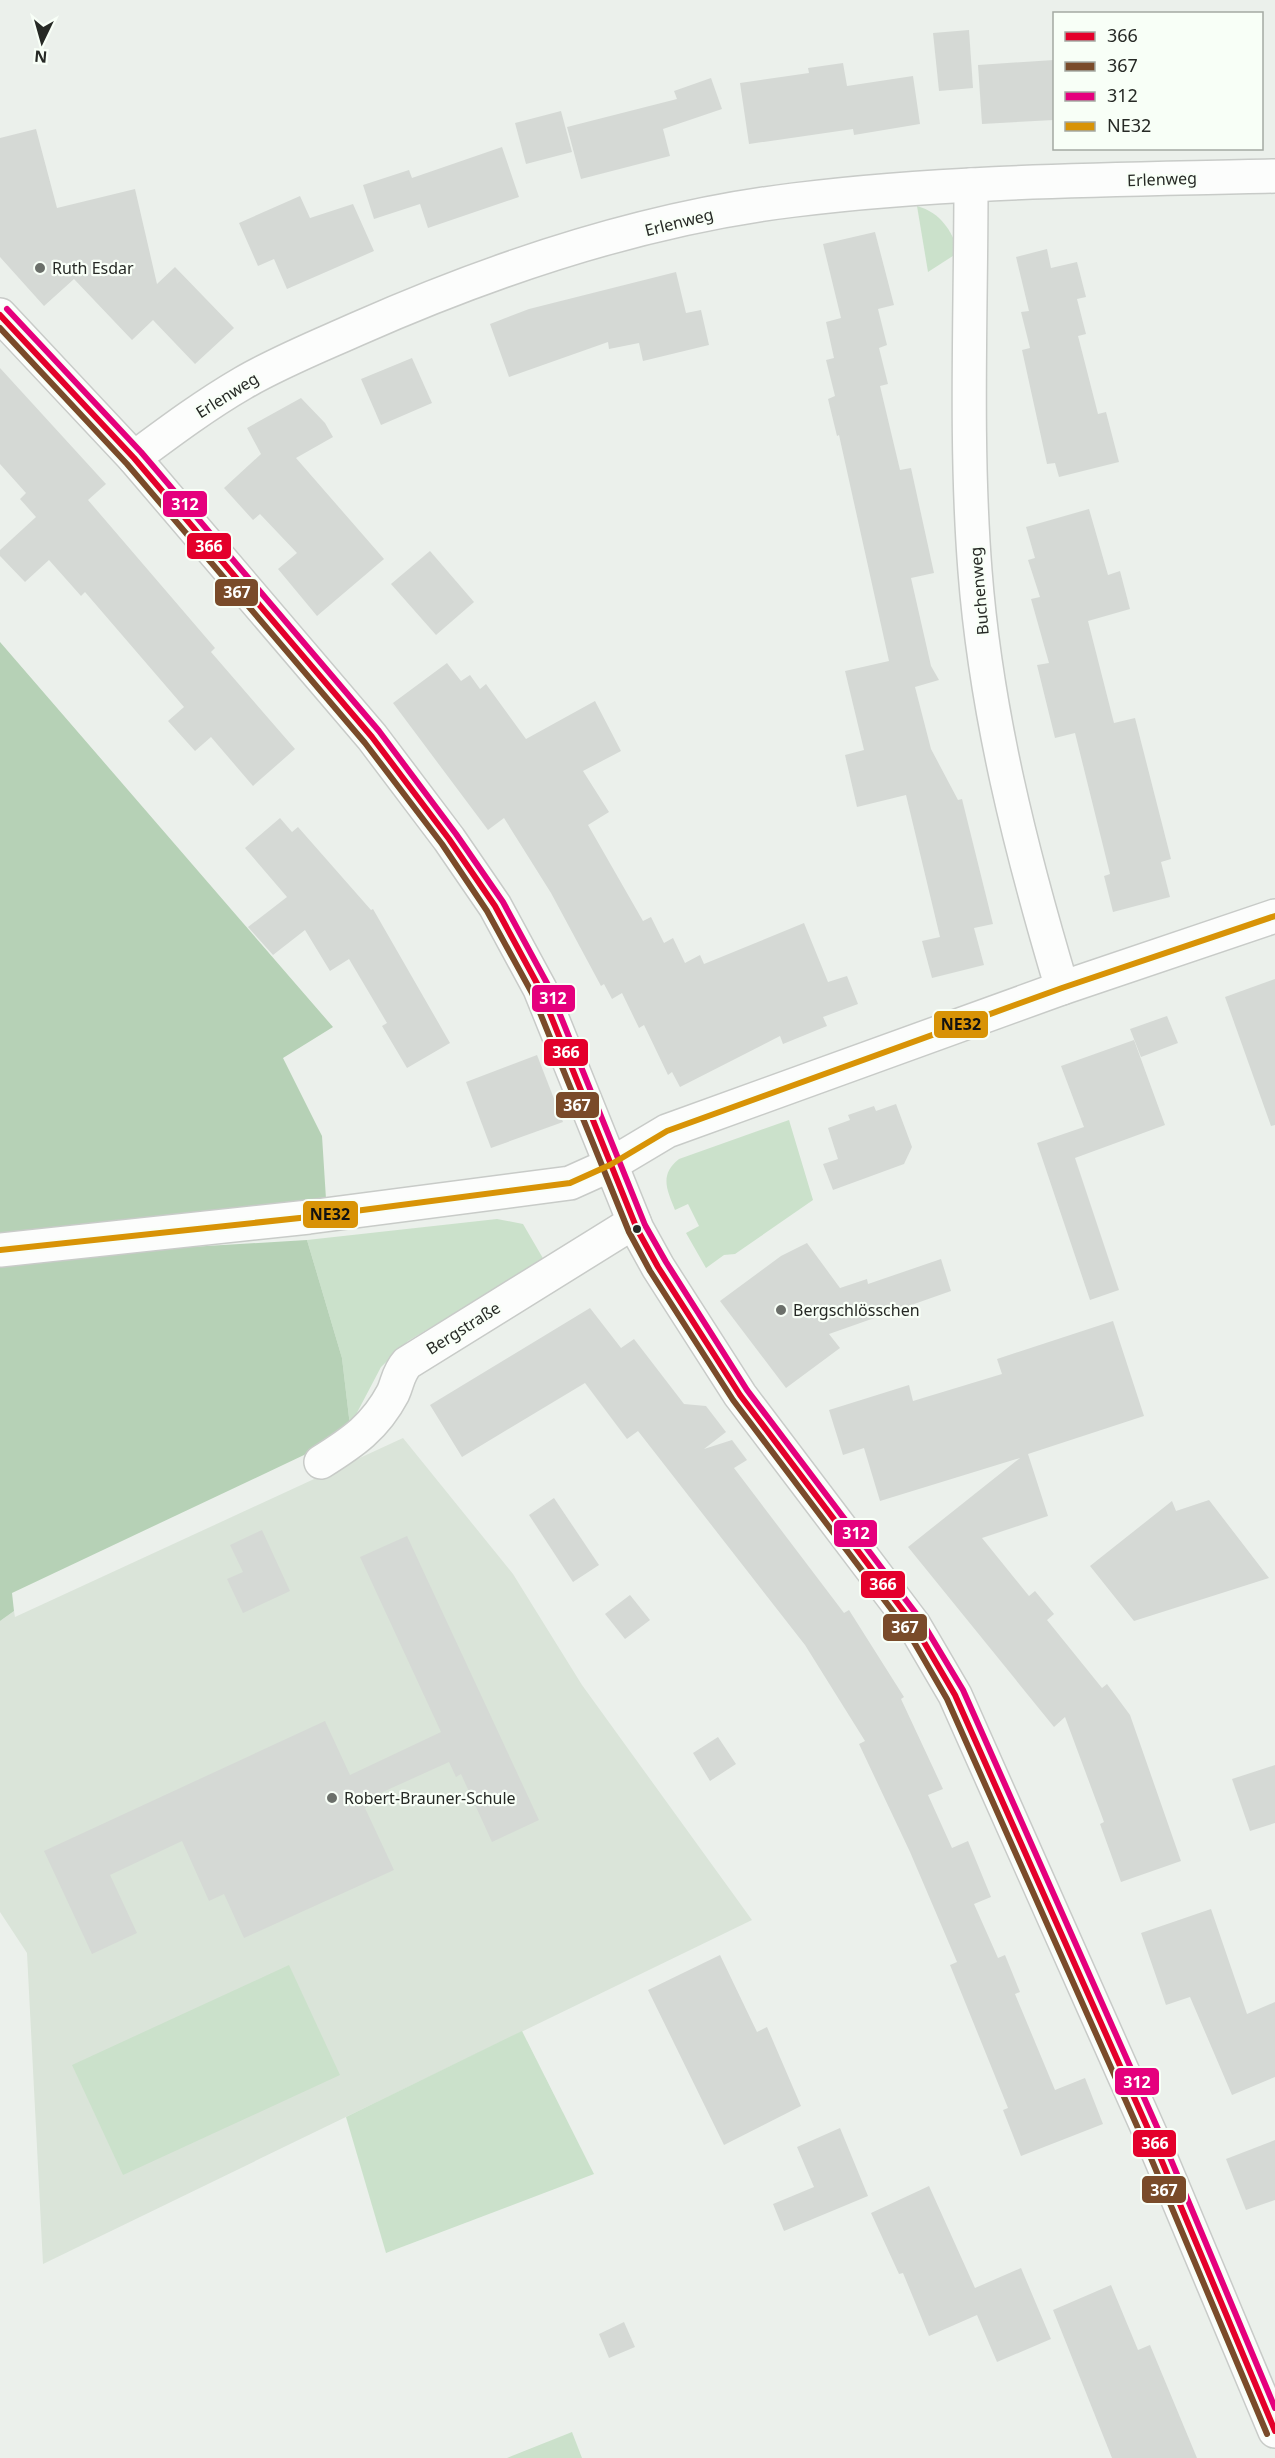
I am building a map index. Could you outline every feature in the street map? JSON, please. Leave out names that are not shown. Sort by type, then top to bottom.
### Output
[{"type":"street","name":"Erlenweg","points":[[134,458],[244,383],[394,313],[484,277],[591,244],[710,213],[804,199],[909,188],[1275,176]]},
{"type":"street","name":"Buchenweg","points":[[971,185],[970,431],[975,570],[987,675],[1011,806],[1062,988]]},
{"type":"street","points":[[0,315],[134,458],[372,737],[449,839],[495,906],[540,989],[634,1222],[678,1299],[740,1395],[907,1616],[955,1695],[1154,2140],[1275,2431]]},
{"type":"street","points":[[0,1250],[286,1220],[570,1183],[610,1165],[667,1131],[1062,988],[1275,916]]},
{"type":"street","name":"Bergstraße","points":[[321,1462],[361,1437],[369,1428],[394,1391],[399,1372],[407,1363],[634,1222]]},
{"type":"shaded area","name":"Robert-Brauner-Schule","points":[[403,1438],[513,1574],[582,1685],[752,1920],[43,2264],[27,1953],[0,1912],[0,1621],[14,1611],[15,1617]]},
{"type":"green space","points":[[917,206],[933,213],[944,223],[959,252],[928,272]]},
{"type":"green space","points":[[0,642],[333,1027],[283,1058],[322,1136],[326,1199],[0,1234]]},
{"type":"green space","points":[[789,1120],[813,1200],[735,1254],[724,1255],[706,1268],[686,1233],[699,1226],[688,1204],[675,1210],[666,1183],[669,1171],[679,1159]]},
{"type":"green space","points":[[497,1219],[523,1224],[544,1260],[408,1341],[381,1367],[350,1426],[342,1358],[307,1240]]},
{"type":"green space","points":[[307,1240],[342,1358],[350,1426],[304,1455],[12,1593],[14,1611],[0,1621],[0,1267],[190,1247]]},
{"type":"green space","points":[[289,1965],[340,2075],[123,2175],[72,2065]]},
{"type":"green space","points":[[522,2031],[594,2174],[386,2253],[346,2117]]},
{"type":"green space","points":[[572,2432],[582,2458],[507,2458]]},
{"type":"building","points":[[969,30],[973,88],[939,91],[933,33]]},
{"type":"building","points":[[1053,60],[1053,120],[982,124],[978,65]]},
{"type":"building","points":[[843,63],[847,86],[913,76],[920,124],[854,135],[853,129],[749,144],[740,83],[809,73],[808,68]]},
{"type":"building","points":[[711,78],[722,109],[663,129],[670,156],[581,179],[567,127],[677,99],[674,91]]},
{"type":"building","points":[[561,111],[572,152],[526,164],[515,123]]},
{"type":"building","points":[[36,129],[57,208],[135,189],[157,284],[175,267],[234,328],[195,364],[153,320],[132,340],[74,279],[44,306],[0,257],[0,138]]},
{"type":"building","points":[[502,147],[519,197],[428,228],[420,204],[374,219],[363,185],[409,170],[412,178]]},
{"type":"building","points":[[300,196],[310,218],[353,204],[374,251],[287,289],[274,259],[258,266],[239,223]]},
{"type":"building","points":[[875,232],[894,305],[878,309],[887,345],[879,348],[888,384],[880,386],[900,470],[911,468],[934,573],[911,578],[931,666],[939,680],[915,687],[931,749],[958,800],[962,799],[993,924],[974,928],[984,965],[932,978],[922,941],[940,937],[906,795],[857,807],[845,755],[864,750],[845,671],[889,661],[839,435],[837,436],[828,399],[835,396],[826,360],[834,358],[826,322],[841,318],[823,244]]},
{"type":"building","points":[[1047,249],[1051,268],[1077,262],[1086,297],[1077,299],[1086,334],[1078,336],[1098,414],[1106,412],[1119,462],[1059,477],[1055,463],[1047,464],[1022,350],[1030,348],[1021,312],[1029,311],[1016,257]]},
{"type":"building","points":[[676,272],[686,313],[701,310],[709,345],[643,361],[639,343],[609,349],[608,342],[509,377],[490,324],[529,309]]},
{"type":"building","points":[[412,358],[432,403],[381,425],[361,379]]},
{"type":"building","points":[[0,368],[106,484],[88,500],[215,648],[211,652],[295,749],[253,786],[211,737],[195,751],[168,721],[184,707],[85,592],[81,596],[49,560],[25,582],[0,556],[0,550],[36,517],[20,499],[26,493],[0,464]]},
{"type":"building","points":[[301,398],[325,423],[333,437],[296,458],[384,559],[317,616],[278,569],[297,553],[260,514],[253,520],[224,488],[261,454],[247,428]]},
{"type":"building","points":[[1089,509],[1108,575],[1120,571],[1130,609],[1088,621],[1114,723],[1135,718],[1171,859],[1161,862],[1170,897],[1113,912],[1104,876],[1110,874],[1075,733],[1055,738],[1037,665],[1049,663],[1031,599],[1040,597],[1028,560],[1035,558],[1026,527]]},
{"type":"building","points":[[430,551],[474,602],[436,635],[391,584]]},
{"type":"building","points":[[447,663],[461,681],[470,675],[480,689],[486,684],[526,739],[595,701],[621,751],[583,771],[609,812],[588,825],[643,921],[651,917],[664,943],[673,938],[685,963],[700,955],[704,964],[804,923],[828,982],[847,976],[858,1004],[823,1017],[827,1026],[783,1044],[780,1036],[680,1087],[672,1072],[668,1075],[644,1025],[639,1028],[622,993],[612,999],[604,984],[601,986],[551,893],[504,818],[488,830],[393,703]]},
{"type":"building","points":[[280,818],[292,832],[298,827],[371,910],[373,909],[450,1043],[407,1068],[382,1026],[387,1023],[349,959],[330,971],[305,930],[273,955],[248,927],[287,897],[245,848]]},
{"type":"building","points":[[1275,979],[1275,1125],[1271,1126],[1225,997]]},
{"type":"building","points":[[1167,1016],[1178,1043],[1141,1057],[1130,1029]]},
{"type":"building","points":[[1134,1040],[1165,1125],[1075,1158],[1119,1290],[1090,1300],[1037,1143],[1084,1127],[1061,1066]]},
{"type":"building","points":[[537,1055],[563,1122],[491,1148],[466,1082]]},
{"type":"building","points":[[896,1104],[912,1147],[904,1164],[833,1190],[823,1164],[838,1159],[828,1128],[850,1120],[848,1115],[874,1106],[876,1111]]},
{"type":"building","points":[[807,1243],[840,1288],[867,1279],[868,1284],[941,1259],[951,1291],[829,1334],[840,1348],[786,1388],[720,1301],[781,1256]]},
{"type":"building","points":[[590,1308],[621,1348],[634,1339],[684,1404],[706,1406],[726,1432],[704,1449],[732,1440],[747,1460],[734,1468],[844,1613],[849,1610],[904,1697],[901,1699],[943,1789],[928,1795],[952,1848],[968,1841],[991,1897],[974,1904],[998,1958],[1005,1955],[1020,1992],[1015,1994],[1055,2090],[1085,2078],[1103,2124],[1021,2156],[1003,2110],[1008,2108],[950,1965],[957,1962],[910,1852],[859,1744],[865,1741],[805,1645],[638,1431],[627,1439],[585,1383],[462,1457],[430,1405]]},
{"type":"building","points":[[1113,1321],[1144,1416],[1028,1454],[1048,1516],[982,1538],[1029,1596],[1035,1591],[1054,1614],[1047,1620],[1102,1688],[1107,1684],[1130,1715],[1181,1861],[1121,1882],[1100,1824],[1104,1822],[1065,1717],[1054,1727],[908,1547],[1020,1458],[880,1501],[864,1448],[843,1455],[829,1410],[909,1385],[913,1401],[1002,1374],[997,1359]]},
{"type":"building","points":[[554,1498],[599,1565],[573,1582],[529,1515]]},
{"type":"building","points":[[1209,1500],[1269,1578],[1134,1621],[1090,1566],[1172,1501],[1176,1511]]},
{"type":"building","points":[[262,1530],[290,1591],[243,1613],[227,1579],[243,1572],[230,1545]]},
{"type":"building","points":[[407,1536],[539,1820],[492,1842],[461,1774],[456,1777],[449,1762],[374,1796],[377,1802],[365,1808],[394,1870],[244,1938],[224,1894],[209,1901],[182,1841],[110,1875],[137,1933],[92,1954],[44,1851],[325,1721],[350,1775],[441,1732],[360,1557]]},
{"type":"building","points":[[630,1595],[650,1620],[625,1639],[605,1614]]},
{"type":"building","points":[[718,1737],[736,1764],[710,1781],[693,1753]]},
{"type":"building","points":[[1275,1765],[1275,1823],[1250,1831],[1232,1779]]},
{"type":"building","points":[[1211,1909],[1247,2014],[1275,2002],[1275,2077],[1232,2095],[1190,1997],[1166,2005],[1141,1933]]},
{"type":"building","points":[[720,1955],[757,2032],[767,2027],[801,2106],[724,2145],[648,1990]]},
{"type":"building","points":[[840,2128],[868,2196],[784,2231],[773,2204],[814,2187],[797,2147]]},
{"type":"building","points":[[1275,2140],[1275,2200],[1246,2210],[1226,2159]]},
{"type":"building","points":[[929,2186],[975,2288],[1021,2268],[1051,2339],[997,2362],[977,2315],[929,2336],[903,2273],[899,2274],[871,2213]]},
{"type":"building","points":[[1111,2285],[1138,2350],[1150,2345],[1197,2458],[1112,2458],[1053,2310]]},
{"type":"building","points":[[624,2322],[635,2347],[609,2358],[599,2334]]},
{"type":"transit line","name":"312","points":[[7,309],[141,452],[379,731],[456,834],[503,902],[548,985],[645,1225],[666,1262],[747,1390],[921,1620],[963,1690],[1161,2136],[1275,2408]]},
{"type":"transit line","name":"366","points":[[0,315],[134,458],[372,737],[449,839],[495,906],[540,989],[637,1229],[658,1267],[740,1395],[914,1625],[955,1695],[1153,2140],[1275,2431]]},
{"type":"transit line","name":"367","points":[[0,328],[127,464],[365,743],[442,844],[487,911],[532,993],[629,1232],[650,1271],[733,1400],[907,1630],[947,1699],[1145,2144],[1267,2434]]},
{"type":"transit line","name":"NE32","points":[[0,1250],[309,1217],[570,1183],[610,1165],[667,1131],[1062,988],[1275,916]]},
{"type":"place","name":"Ruth Esdar","points":[[40,268]]},
{"type":"place","name":"Bergschlösschen","points":[[781,1310]]},
{"type":"place","name":"Robert-Brauner-Schule","points":[[332,1798]]}]
